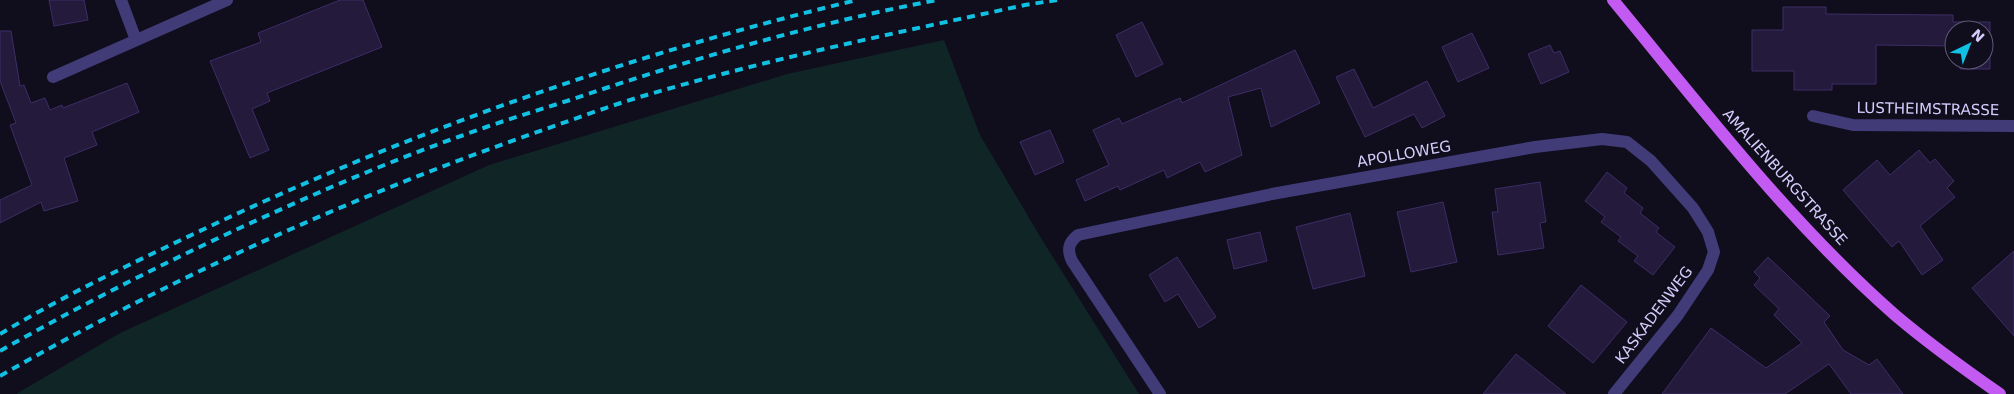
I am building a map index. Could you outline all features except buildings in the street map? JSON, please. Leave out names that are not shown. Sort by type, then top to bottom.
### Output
[{"type":"main road","name":"AMALIENBURGSTRASSE","points":[[1613,0],[1764,182],[1803,226],[1895,315],[2000,394]]},
{"type":"street","points":[[120,0],[136,40]]},
{"type":"street","points":[[53,77],[227,0]]},
{"type":"street","name":"LUSTHEIMSTRASSE","points":[[1813,116],[1853,125],[2014,126]]},
{"type":"street","name":"APOLLOWEG","points":[[1160,394],[1072,261],[1069,254],[1069,246],[1078,235],[1272,194],[1535,147],[1602,138],[1627,142],[1651,162],[1693,208],[1708,232],[1714,252]]},
{"type":"street","name":"KASKADENWEG","points":[[1614,394],[1678,315],[1708,270],[1714,252]]},
{"type":"green space","points":[[944,40],[980,135],[1041,238],[1139,394],[16,394],[120,333],[489,165],[787,74]]},
{"type":"railway","points":[[0,334],[81,289],[219,222],[375,154],[532,95],[612,68],[775,21],[857,0]]},
{"type":"railway","points":[[0,351],[90,302],[211,241],[323,191],[433,146],[704,57],[843,20],[937,0]]},
{"type":"railway","points":[[0,376],[65,340],[199,271],[336,210],[475,154],[637,98],[696,81],[790,57],[1025,5],[1057,0]]}]
